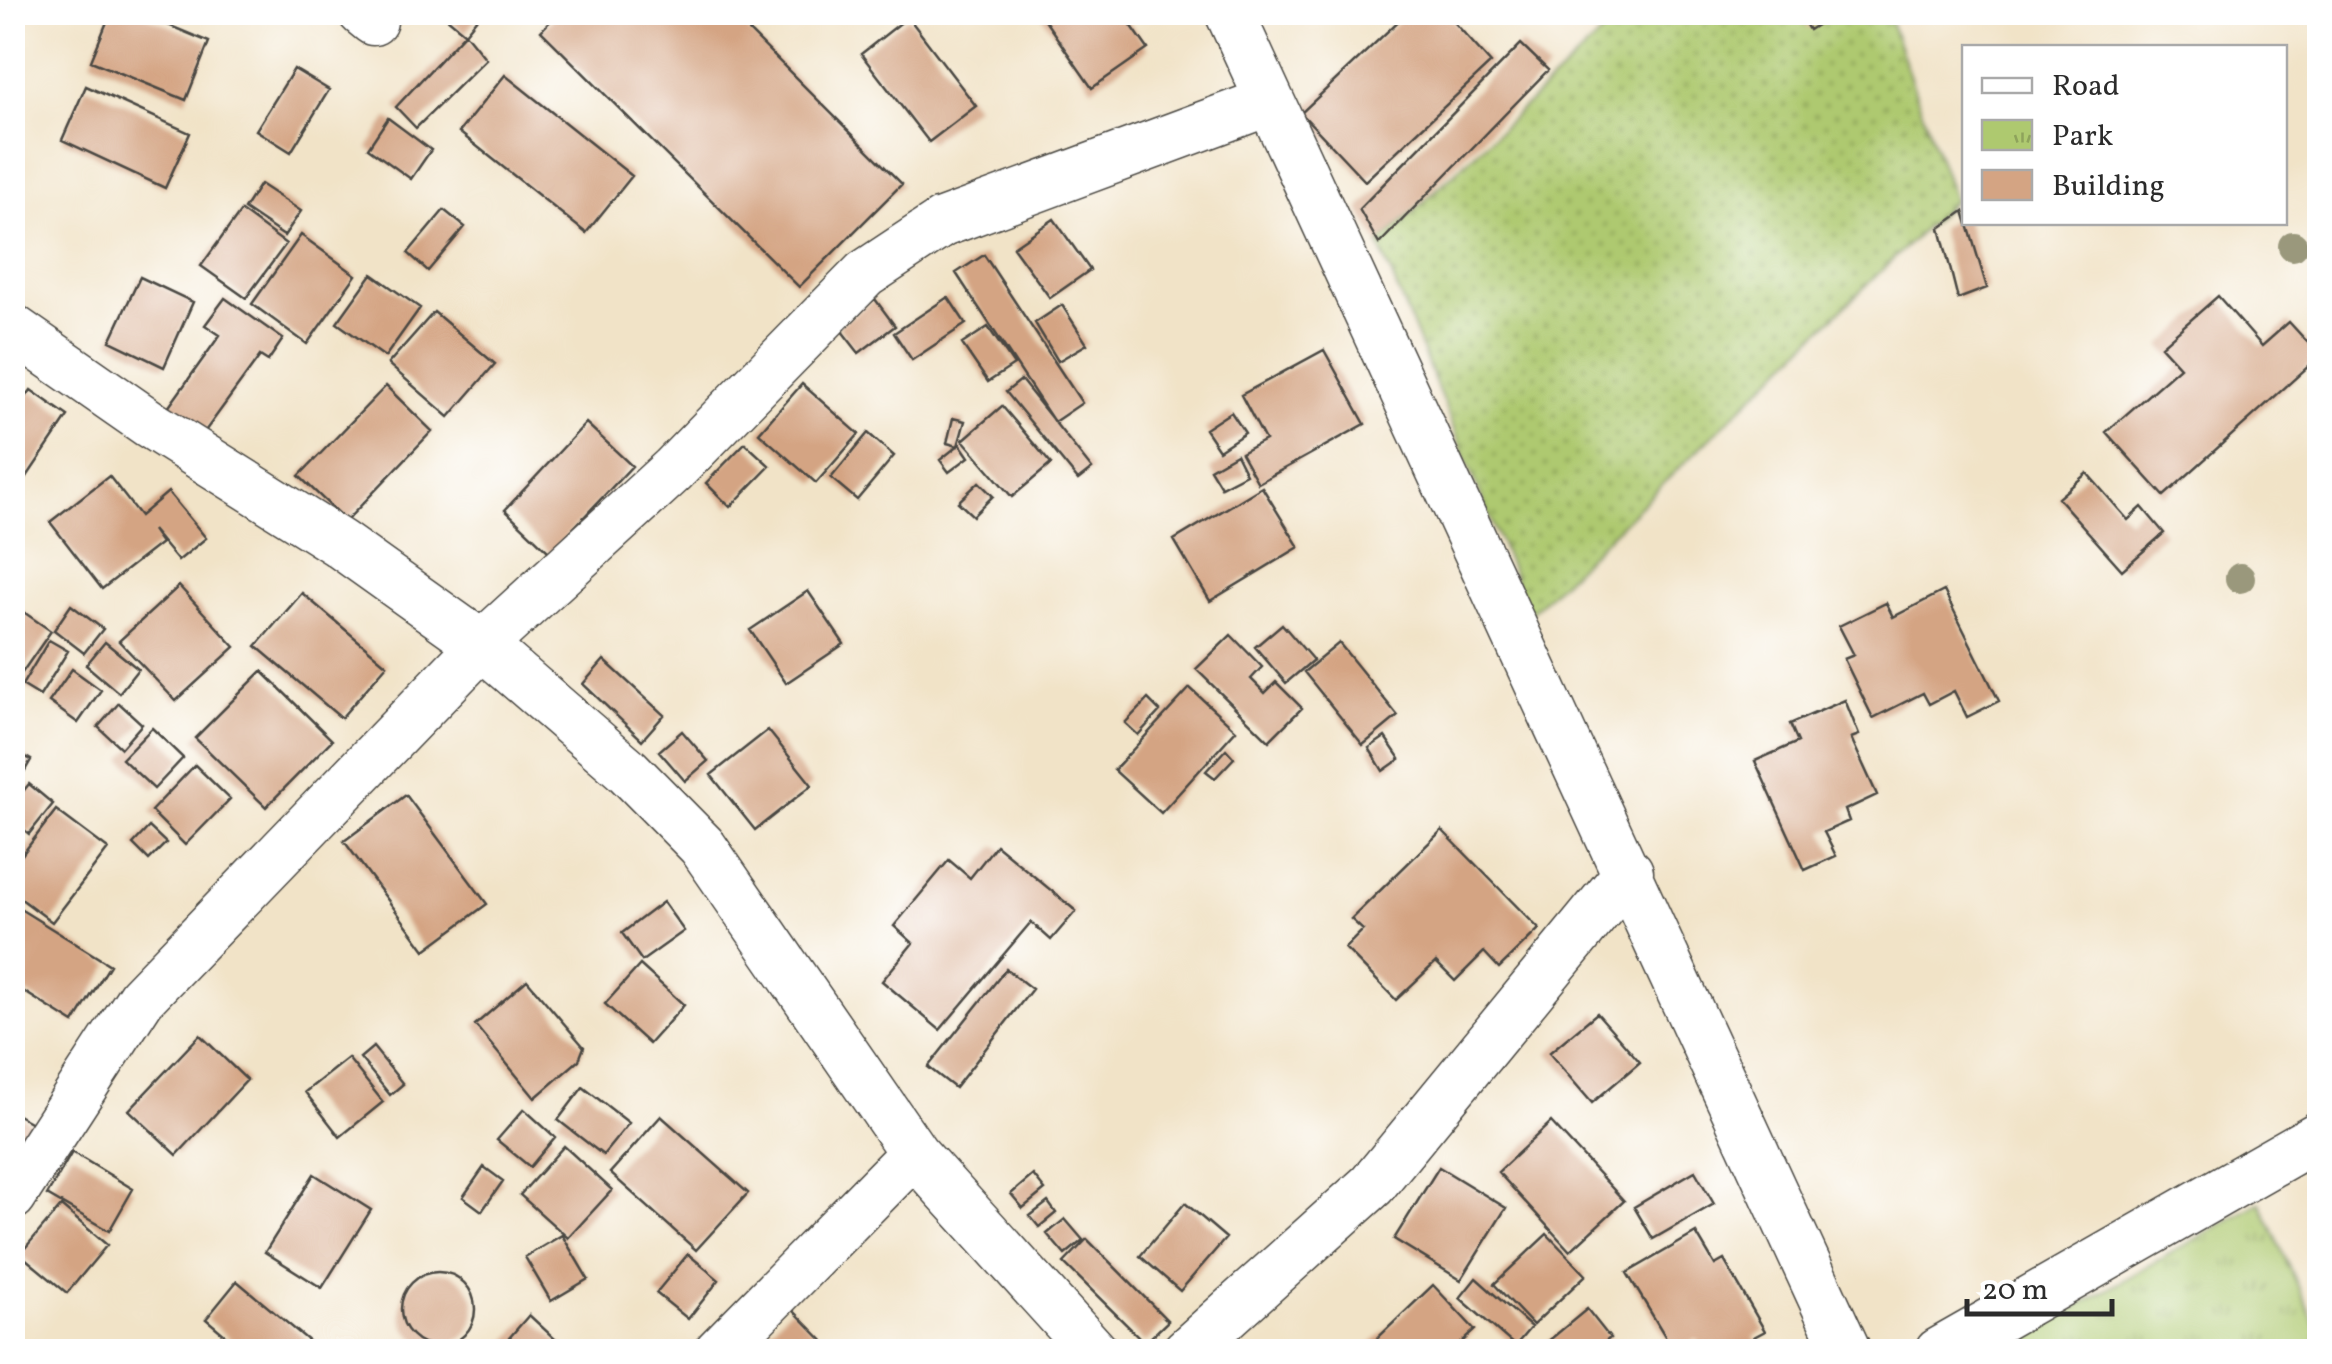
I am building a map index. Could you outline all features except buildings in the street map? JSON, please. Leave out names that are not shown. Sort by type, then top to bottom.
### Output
[{"type":"street","points":[[1229,12],[1629,872],[1847,1352]]},
{"type":"street","points":[[12,1196],[141,998],[482,645],[673,470],[864,274],[942,223],[1270,101]]},
{"type":"street","points":[[12,328],[150,424],[339,542],[482,645],[627,770],[702,846],[914,1153],[1094,1352]]},
{"type":"street","points":[[1186,1352],[1372,1185],[1629,872]]},
{"type":"street","points":[[1939,1352],[2320,1134]]},
{"type":"street","points":[[718,1352],[914,1153]]},
{"type":"green space","points":[[1624,13],[1887,13],[1954,200],[1529,614],[1379,244]]},
{"type":"green space","points":[[2260,1202],[2319,1332],[2319,1351],[2000,1351]]}]
